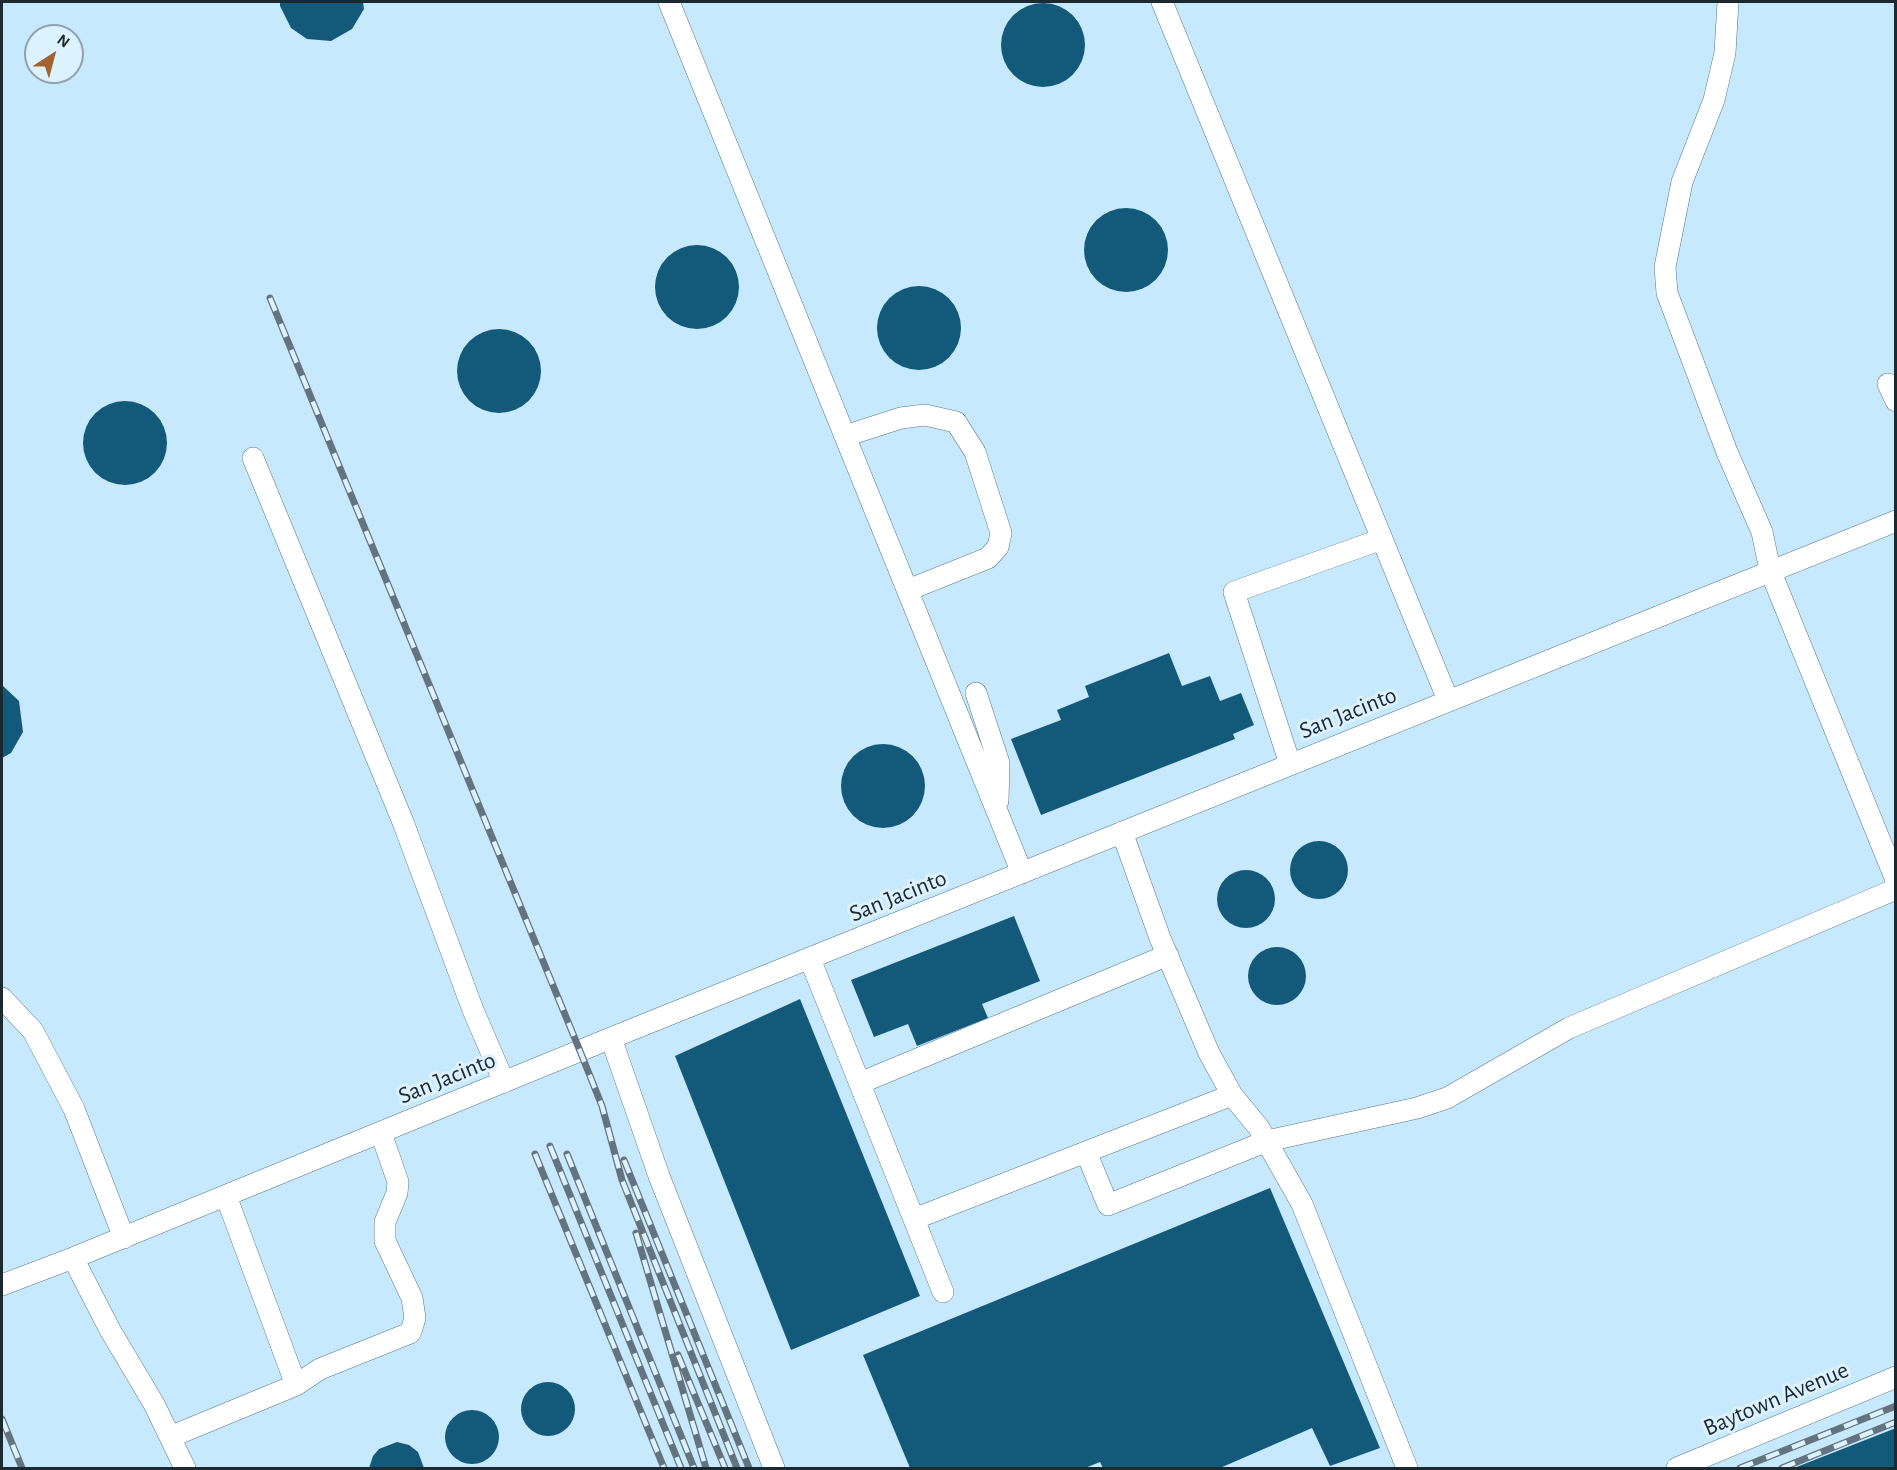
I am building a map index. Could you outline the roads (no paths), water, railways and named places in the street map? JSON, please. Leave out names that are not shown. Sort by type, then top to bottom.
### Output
[{"type":"street","points":[[669,2],[1023,873]]},
{"type":"street","points":[[1162,2],[1448,700]]},
{"type":"street","points":[[1728,2],[1725,53],[1714,100],[1682,182],[1665,267],[1667,293],[1727,452],[1762,532],[1770,570],[1896,880]]},
{"type":"street","points":[[845,436],[901,418],[925,415],[956,422],[975,452],[1001,533],[998,547],[988,558],[908,590]]},
{"type":"street","points":[[253,458],[403,822],[473,1010],[504,1082]]},
{"type":"street","name":"San Jacinto","points":[[2,1285],[124,1238],[611,1038],[1896,521]]},
{"type":"street","points":[[1290,764],[1234,592],[1382,539]]},
{"type":"street","points":[[976,693],[999,764],[998,811]]},
{"type":"street","points":[[1122,832],[1168,955],[1209,1053],[1232,1095],[1259,1128],[1302,1204],[1407,1468]]},
{"type":"street","points":[[1086,1152],[1108,1205],[1267,1141],[1418,1108],[1447,1098],[1569,1028],[1896,889]]},
{"type":"street","points":[[860,1083],[1168,955]]},
{"type":"street","points":[[810,959],[943,1292]]},
{"type":"street","points":[[2,998],[33,1031],[74,1109],[124,1238]]},
{"type":"street","points":[[611,1038],[658,1176],[774,1468]]},
{"type":"street","points":[[914,1219],[1232,1095]]},
{"type":"street","points":[[170,1437],[296,1385],[320,1369],[410,1334],[415,1318],[412,1298],[385,1241],[385,1222],[397,1193],[398,1182],[381,1132]]},
{"type":"street","points":[[226,1196],[296,1385]]},
{"type":"street","points":[[74,1258],[185,1468]]},
{"type":"street","name":"Baytown Avenue","points":[[1677,1468],[1896,1377]]},
{"type":"railway","points":[[270,298],[602,1106],[622,1180],[737,1468]]},
{"type":"railway","points":[[550,1146],[681,1468]]},
{"type":"railway","points":[[535,1154],[664,1468]]},
{"type":"railway","points":[[567,1154],[694,1468]]},
{"type":"railway","points":[[624,1160],[749,1468]]},
{"type":"railway","points":[[636,1233],[706,1468]]},
{"type":"railway","points":[[678,1355],[725,1468]]},
{"type":"railway","points":[[1740,1468],[1896,1406]]},
{"type":"railway","points":[[2,1419],[22,1468]]},
{"type":"railway","points":[[1782,1468],[1896,1422]]}]
